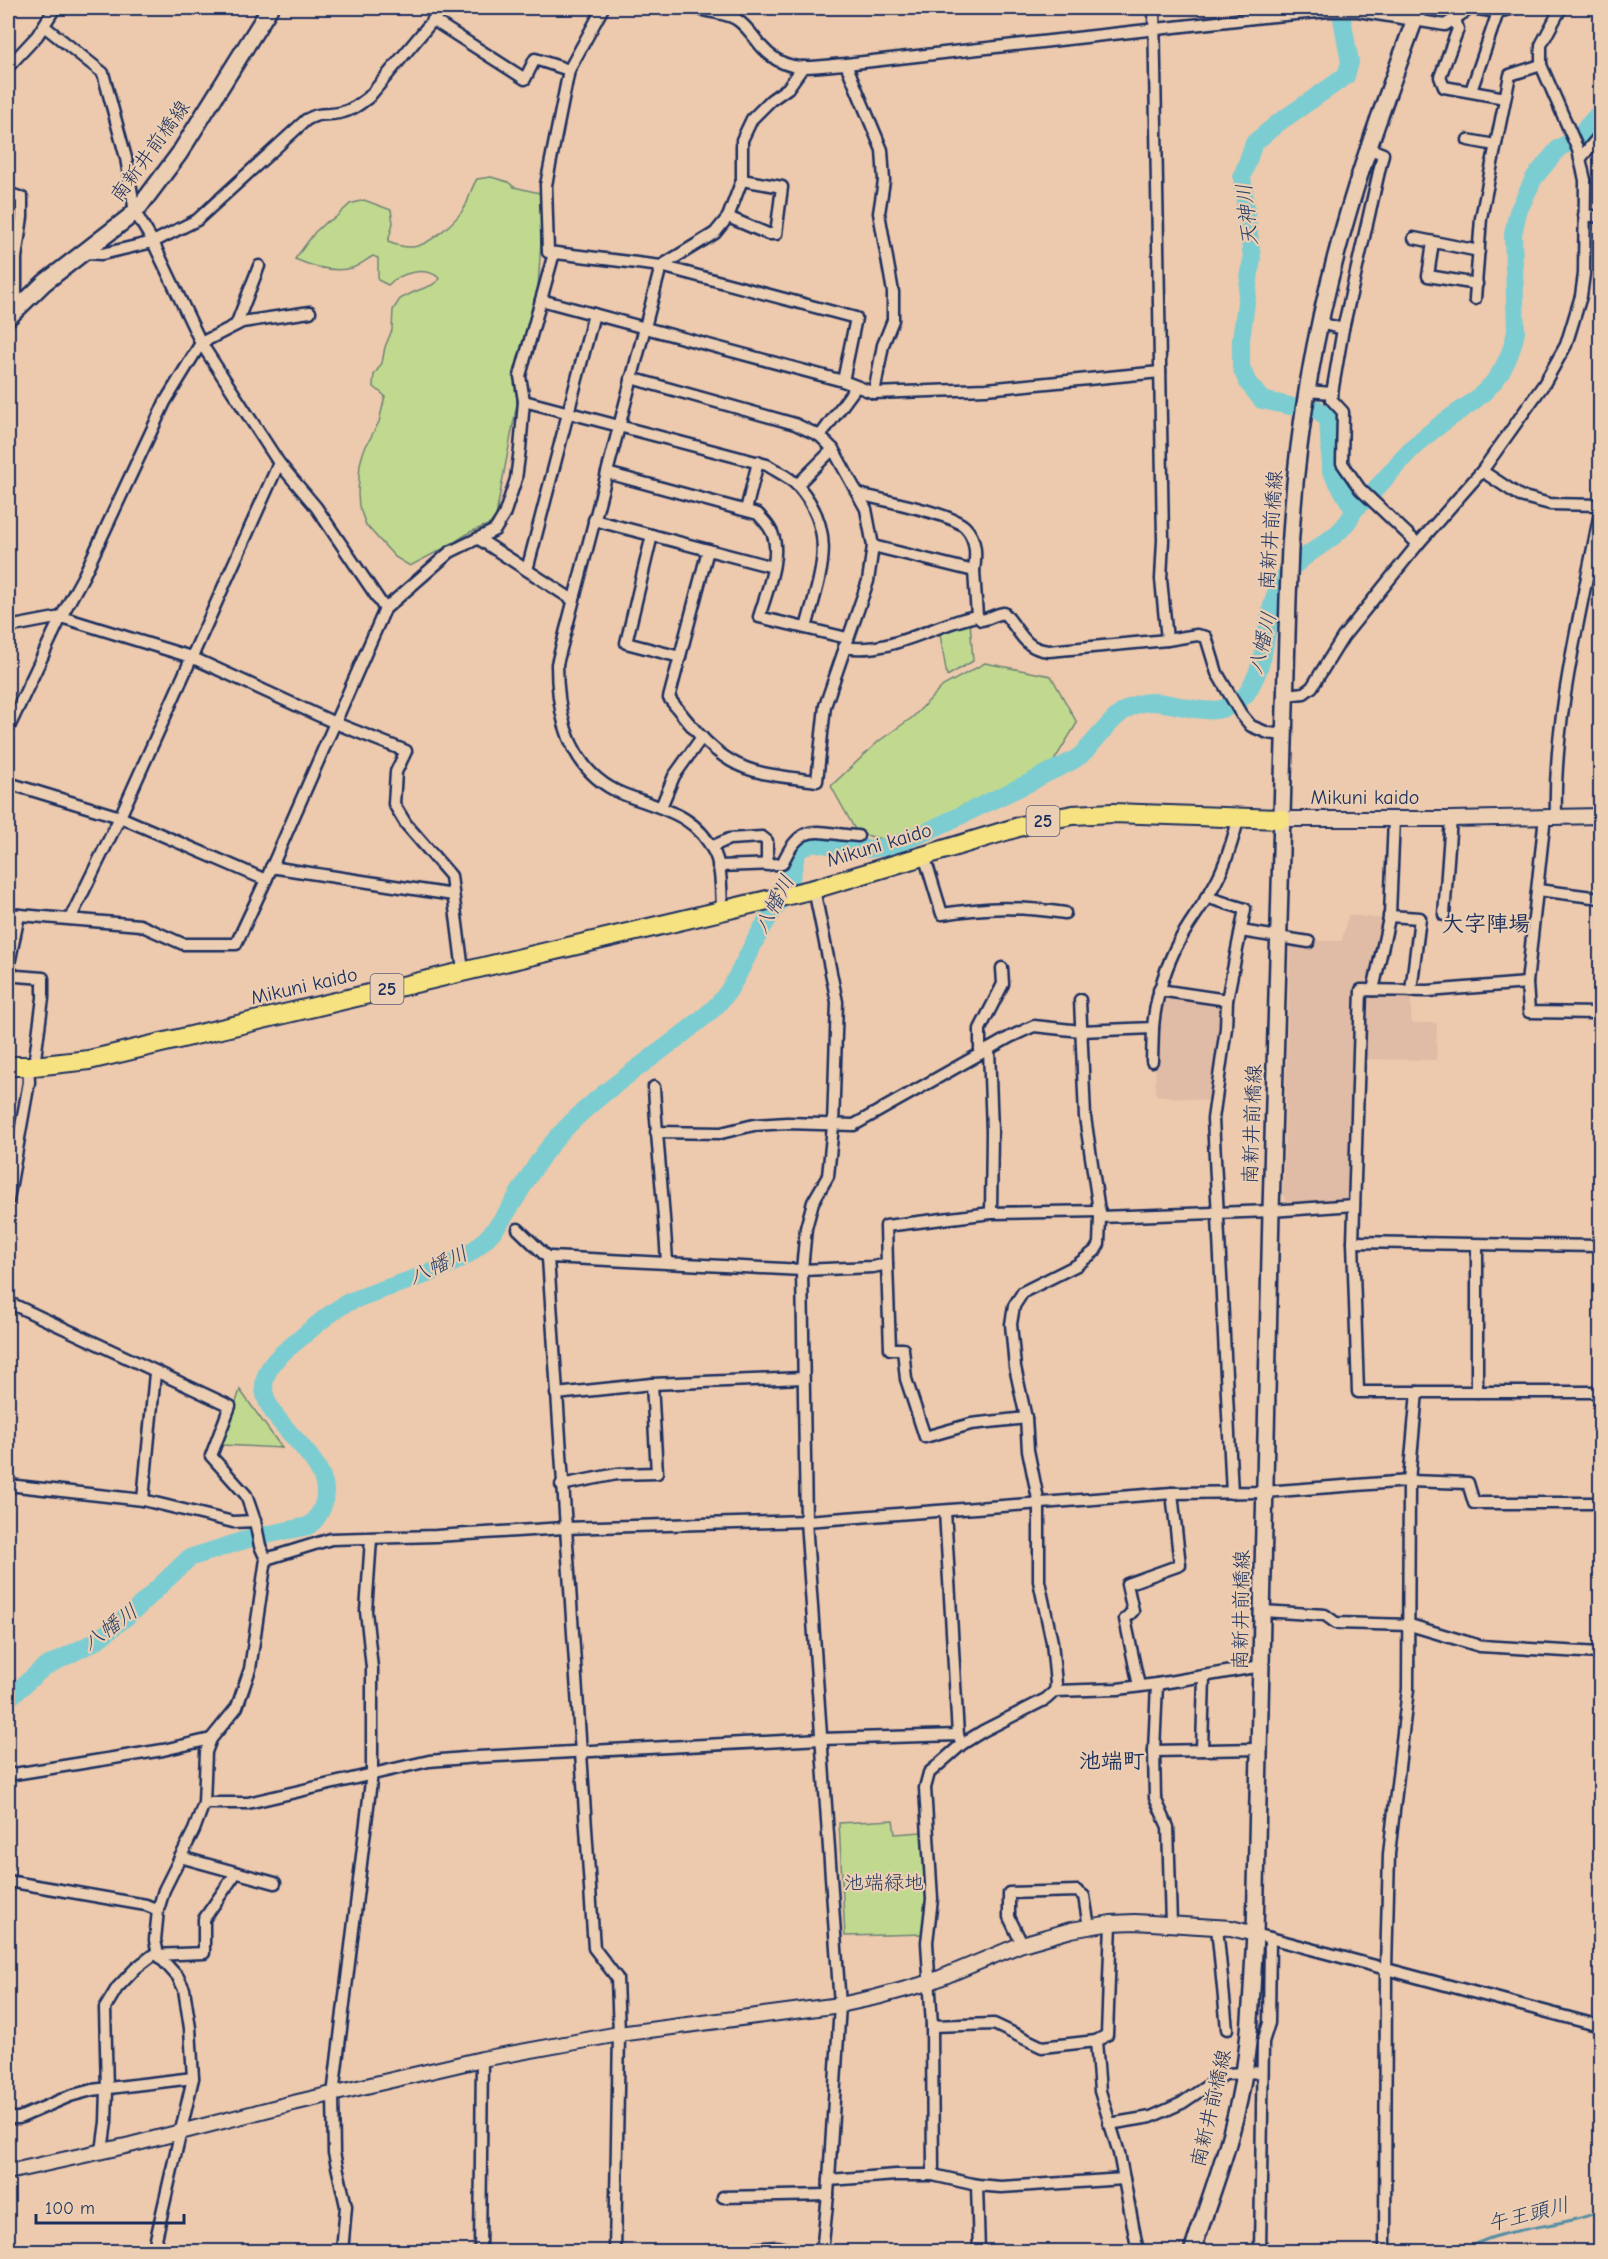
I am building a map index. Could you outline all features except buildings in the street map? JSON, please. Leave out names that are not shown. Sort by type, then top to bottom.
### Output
[{"type":"main road","name":"南新井前橋線","points":[[12,313],[44,283],[135,212],[184,146],[270,8]]},
{"type":"main road","name":"南新井前橋線","points":[[1192,2252],[1225,2153],[1243,2073],[1251,2004],[1255,1934],[1281,819],[1289,543],[1295,475],[1320,323],[1343,227],[1368,148],[1417,14]]},
{"type":"main road","name":"Mikuni kaido","points":[[8,1066],[89,1060],[814,889],[1035,822],[1072,815],[1113,813],[1281,819]]},
{"type":"street","points":[[8,67],[44,26],[55,8]]},
{"type":"street","points":[[84,253],[102,254],[153,242],[197,220],[306,120],[319,114],[339,113],[356,107],[369,97],[443,8]]},
{"type":"street","points":[[603,8],[569,70],[546,185],[548,252],[661,266],[856,318],[843,381]]},
{"type":"street","points":[[696,8],[721,12],[738,20],[772,58],[783,64],[803,67],[1329,11],[1417,14],[1445,25],[1471,8],[1498,12],[1514,8]]},
{"type":"street","points":[[1155,8],[1161,579],[1167,640]]},
{"type":"street","points":[[1285,695],[1304,693],[1312,687],[1343,637],[1418,544],[1482,471],[1534,399],[1566,345],[1581,296],[1585,180],[1579,154],[1541,65],[1541,45],[1561,8]]},
{"type":"street","points":[[1471,91],[1498,12]]},
{"type":"street","points":[[1455,19],[1458,29],[1440,77],[1444,87],[1505,98]]},
{"type":"street","points":[[433,20],[525,79],[535,59],[569,70]]},
{"type":"street","points":[[44,26],[103,74],[126,158],[135,212],[153,242],[201,343],[279,463],[315,507],[385,609]]},
{"type":"street","points":[[846,64],[882,150],[884,181],[879,213],[893,292],[893,320],[883,345],[874,393]]},
{"type":"street","points":[[1475,299],[1482,218],[1510,75],[1541,65]]},
{"type":"street","points":[[722,909],[716,857],[706,837],[687,819],[661,807],[622,794],[603,784],[587,770],[568,737],[560,715],[557,664],[661,266],[715,233],[728,217],[742,180],[742,140],[752,119],[771,100],[788,88],[803,67]]},
{"type":"street","points":[[1579,154],[1600,135]]},
{"type":"street","points":[[1468,140],[1495,145]]},
{"type":"street","points":[[1368,148],[1383,154],[1343,329],[1332,399],[1343,412],[1342,463],[1360,489],[1418,544]]},
{"type":"street","points":[[728,217],[768,234],[776,234],[782,187],[742,180]]},
{"type":"street","points":[[8,193],[22,198],[22,224],[12,260],[12,313]]},
{"type":"street","points":[[1584,215],[1600,217]]},
{"type":"street","points":[[1414,238],[1479,250]]},
{"type":"street","points":[[1433,242],[1428,276],[1476,284]]},
{"type":"street","points":[[8,1200],[43,998],[43,978],[17,976],[8,970],[13,914],[140,926],[183,944],[236,944],[385,609],[450,552],[495,530],[504,515],[516,479],[524,401],[520,376],[554,253]]},
{"type":"street","points":[[236,325],[259,266]]},
{"type":"street","points":[[542,300],[843,381],[874,393],[986,389],[1160,372]]},
{"type":"street","points":[[8,729],[60,617],[84,575],[165,402],[201,343],[242,322],[310,312]]},
{"type":"street","points":[[527,570],[594,314]]},
{"type":"street","points":[[1320,323],[1343,329]]},
{"type":"street","points":[[631,378],[795,424],[820,436],[833,449],[866,509],[873,546],[868,581],[825,705],[817,781],[758,772],[731,761],[702,737],[669,698],[708,550]]},
{"type":"street","points":[[820,436],[856,387]]},
{"type":"street","points":[[1307,391],[1332,393]]},
{"type":"street","points":[[524,401],[758,462],[767,465],[797,485],[811,507],[823,534],[824,559],[806,628]]},
{"type":"street","points":[[797,485],[833,449]]},
{"type":"street","points":[[746,510],[758,462]]},
{"type":"street","points":[[70,919],[120,817],[279,463]]},
{"type":"street","points":[[1482,471],[1520,496],[1550,504],[1600,505]]},
{"type":"street","points":[[607,473],[758,514],[771,530],[776,547],[773,567],[759,617],[806,628],[859,650],[911,639],[962,618],[977,616]]},
{"type":"street","points":[[859,494],[949,518],[966,528],[977,550],[974,571],[977,616],[981,620],[1004,614],[1029,646],[1049,651],[1197,635],[1206,637],[1217,673],[1241,714],[1251,726],[1268,733],[1284,735]]},
{"type":"street","points":[[1600,512],[1561,724],[1527,983],[1528,1012],[1600,1013]]},
{"type":"street","points":[[594,520],[773,567]]},
{"type":"street","points":[[652,536],[626,643],[680,657]]},
{"type":"street","points":[[479,539],[573,600]]},
{"type":"street","points":[[873,546],[974,571]]},
{"type":"street","points":[[8,627],[60,617],[191,657],[335,723],[405,751],[396,772],[394,804],[406,824],[439,859],[451,876],[463,971]]},
{"type":"street","points":[[661,807],[674,776],[702,737]]},
{"type":"street","points":[[8,783],[120,817],[266,880]]},
{"type":"street","name":"Mikuni kaido","points":[[1281,819],[1600,816]]},
{"type":"street","points":[[1152,1060],[1155,1006],[1159,990],[1176,948],[1218,880],[1239,817]]},
{"type":"street","points":[[1372,990],[1389,916],[1394,819]]},
{"type":"street","points":[[1444,915],[1451,819]]},
{"type":"street","points":[[718,866],[782,864],[795,840],[809,831],[858,836]]},
{"type":"street","points":[[711,846],[729,839],[762,837],[767,842],[767,865]]},
{"type":"street","points":[[924,855],[942,914],[977,908],[1026,907],[1065,913]]},
{"type":"street","points":[[271,867],[453,895]]},
{"type":"street","points":[[814,889],[837,1002],[834,1126],[828,1176],[813,1202],[806,1228],[802,1270],[806,1521],[840,2005],[828,2195],[822,2252]]},
{"type":"street","points":[[1538,890],[1600,898]]},
{"type":"street","points":[[1206,897],[1245,909],[1227,1000],[1226,1028],[1213,1119],[1232,1493]]},
{"type":"street","points":[[1389,916],[1420,918],[1411,991]]},
{"type":"street","points":[[1240,931],[1278,939],[1309,942]]},
{"type":"street","points":[[992,1213],[992,1131],[980,1029],[1003,984],[1002,968]]},
{"type":"street","points":[[1527,983],[1411,991],[1361,990],[1353,1242],[1358,1392],[1600,1392]]},
{"type":"street","points":[[1159,990],[1227,1000]]},
{"type":"street","points":[[204,1803],[248,1803],[429,1761],[821,1739],[960,1740],[1047,1699],[1055,1691],[1056,1684],[1052,1642],[1040,1581],[1039,1504],[1028,1450],[1026,1418],[1011,1324],[1014,1306],[1023,1292],[1077,1265],[1100,1244],[1100,1214],[1085,1117],[1080,1000]]},
{"type":"street","points":[[656,1132],[721,1133],[754,1125],[787,1123],[854,1125],[1034,1026],[1081,1031],[1153,1028]]},
{"type":"street","points":[[654,1087],[667,1263]]},
{"type":"street","points":[[1026,1418],[971,1424],[925,1437],[906,1379],[903,1349],[890,1349],[886,1226],[992,1213],[1217,1213],[1354,1205]]},
{"type":"street","points":[[518,1229],[548,1258],[561,1485],[594,1948],[617,1978],[619,2034],[615,2252]]},
{"type":"street","points":[[1353,1242],[1600,1246]]},
{"type":"street","points":[[1477,1245],[1477,1392]]},
{"type":"street","points":[[548,1258],[802,1270],[873,1267],[887,1264]]},
{"type":"street","points":[[8,1302],[155,1373],[230,1406],[211,1455],[246,1495],[260,1546],[266,1559],[250,1669],[237,1707],[211,1738],[206,1752],[204,1803],[194,1830],[164,1890],[158,1910],[156,1940],[158,1955],[178,1977],[184,1989],[190,2028],[193,2078],[153,2252]]},
{"type":"street","points":[[143,1500],[155,1373]]},
{"type":"street","points":[[555,1394],[652,1384],[803,1378]]},
{"type":"street","points":[[561,1485],[617,1474],[657,1473],[652,1384]]},
{"type":"street","points":[[1385,2252],[1386,1969],[1389,1854],[1408,1689],[1409,1481],[1417,1392]]},
{"type":"street","points":[[266,1559],[331,1539],[371,1539],[564,1528],[806,1521],[1172,1493],[1265,1492],[1409,1481],[1468,1483],[1474,1503],[1600,1503]]},
{"type":"street","points":[[8,1485],[143,1500],[232,1522],[256,1525]]},
{"type":"street","points":[[1139,1686],[1125,1619],[1133,1611],[1127,1584],[1180,1565],[1172,1493]]},
{"type":"street","points":[[933,2175],[932,2026],[927,1942],[932,1899],[925,1788],[929,1773],[960,1740],[945,1511]]},
{"type":"street","points":[[342,2252],[346,2206],[334,2153],[333,2095],[372,1773],[372,1668],[366,1611],[371,1539]]},
{"type":"street","points":[[1262,1611],[1325,1615],[1336,1623],[1410,1625],[1480,1646],[1600,1653]]},
{"type":"street","points":[[1055,1691],[1157,1684],[1261,1666]]},
{"type":"street","points":[[1202,1750],[1204,1676]]},
{"type":"street","points":[[1157,1684],[1154,1750],[1155,1798],[1168,1827],[1171,1924]]},
{"type":"street","points":[[8,1774],[163,1750],[211,1738]]},
{"type":"street","points":[[1154,1750],[1259,1749]]},
{"type":"street","points":[[180,1857],[275,1883]]},
{"type":"street","points":[[102,2151],[107,2089],[105,2008],[117,1988],[136,1968],[153,1955],[204,1953],[204,1919],[236,1873]]},
{"type":"street","points":[[8,1881],[146,1905],[158,1910]]},
{"type":"street","points":[[1022,1944],[1009,1917],[1009,1893],[1077,1891],[1084,1896],[1089,1927]]},
{"type":"street","points":[[8,2172],[482,2059],[619,2034],[840,2005],[877,1997],[928,1983],[1022,1944],[1111,1923],[1217,1927],[1255,1934],[1600,2026]]},
{"type":"street","points":[[932,2026],[994,2024],[1042,2047],[1096,2041],[1107,2035],[1111,1923]]},
{"type":"street","points":[[1217,1927],[1227,2029]]},
{"type":"street","points":[[1260,2252],[1262,2072],[1263,2042],[1269,2023],[1270,1938]]},
{"type":"street","points":[[1096,2041],[1100,2091],[1119,2153],[1138,2252]]},
{"type":"street","points":[[480,2252],[482,2059]]},
{"type":"street","points":[[1109,2124],[1150,2117],[1182,2103],[1225,2074],[1262,2072]]},
{"type":"street","points":[[8,2118],[19,2118],[81,2093],[193,2078]]},
{"type":"street","points":[[829,2180],[933,2175],[977,2185],[1001,2187],[1124,2179]]},
{"type":"street","points":[[977,2185],[979,2252]]},
{"type":"street","points":[[723,2197],[828,2195]]},
{"type":"street","points":[[706,2252],[778,2247],[799,2252]]},
{"type":"shaded area","points":[[1348,915],[1384,919],[1369,986],[1358,986],[1349,1198],[1345,1202],[1289,1206],[1283,1194],[1290,943],[1313,946],[1314,941],[1342,941]]},
{"type":"shaded area","points":[[1164,994],[1223,1003],[1224,1022],[1211,1101],[1156,1095],[1155,1061],[1160,998]]},
{"type":"shaded area","points":[[1369,994],[1411,996],[1411,1023],[1437,1023],[1436,1060],[1364,1059],[1365,998]]},
{"type":"green space","points":[[491,177],[508,182],[514,187],[544,194],[538,288],[518,364],[521,383],[496,516],[490,524],[470,532],[410,566],[395,557],[366,525],[359,506],[360,464],[364,450],[379,422],[385,396],[373,386],[374,375],[382,363],[392,330],[393,310],[400,299],[440,279],[428,272],[414,272],[399,277],[388,285],[378,280],[378,258],[373,256],[355,267],[338,270],[315,266],[295,259],[315,232],[325,223],[335,218],[350,204],[364,200],[391,210],[393,223],[388,242],[405,247],[426,243],[442,232],[462,211],[477,179]]},
{"type":"green space","points":[[970,622],[973,661],[947,676],[940,634],[960,623]]},
{"type":"green space","points":[[985,663],[1051,676],[1077,723],[1052,764],[1007,790],[961,806],[906,845],[857,833],[831,786],[879,741],[913,717],[943,686]]},
{"type":"green space","points":[[240,1390],[282,1448],[222,1445]]},
{"type":"green space","name":"池端緑地","points":[[893,1820],[895,1834],[922,1832],[928,1897],[925,1934],[845,1936],[839,1823]]},
{"type":"waterway","name":"天神川","points":[[1290,406],[1262,400],[1248,383],[1241,367],[1241,340],[1252,258],[1242,177],[1254,143],[1278,123],[1346,76],[1350,62],[1340,8]]},
{"type":"waterway","name":"八幡川","points":[[8,1699],[43,1668],[96,1641],[134,1611],[189,1558],[251,1538],[308,1526],[315,1520],[322,1508],[325,1486],[317,1466],[272,1410],[264,1391],[268,1372],[286,1350],[340,1307],[442,1268],[470,1253],[483,1242],[504,1216],[539,1160],[567,1127],[586,1108],[693,1026],[721,1001],[786,889],[792,875],[797,851],[812,842],[844,848],[868,849],[892,846],[928,831],[1076,759],[1088,749],[1114,719],[1138,704],[1165,703],[1218,710],[1230,706],[1245,696],[1259,669],[1274,600],[1286,575],[1303,558],[1341,530],[1354,510],[1415,446],[1476,399],[1500,373],[1509,355],[1516,332],[1513,234],[1518,212],[1534,178],[1559,148],[1576,139],[1600,112]]},
{"type":"waterway","name":"天神川","points":[[1317,409],[1328,419],[1331,471],[1354,510]]},
{"type":"waterway","name":"午王頭川","points":[[1465,2252],[1492,2237],[1585,2217],[1600,2211]]},
{"type":"district","name":"大字陣場","points":[[1486,924]]},
{"type":"district","name":"池端町","points":[[1112,1761]]}]
